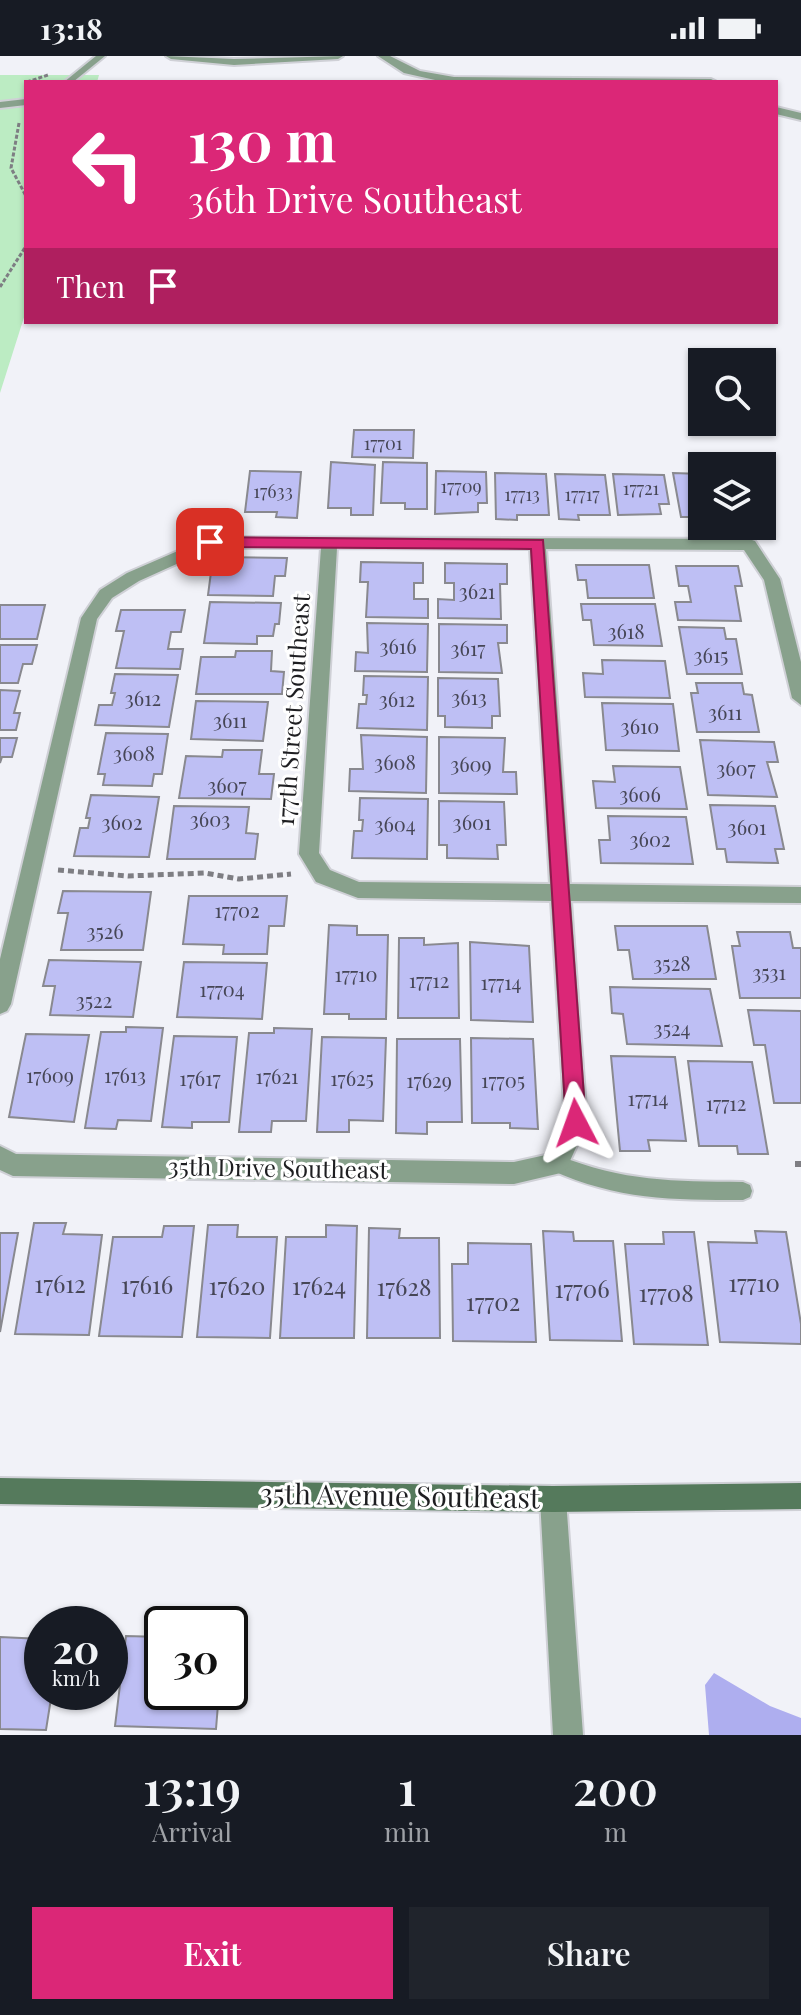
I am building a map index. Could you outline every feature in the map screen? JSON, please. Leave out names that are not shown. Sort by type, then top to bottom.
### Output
[{"type":"street","points":[[171,56],[233,67],[338,56]]},
{"type":"street","points":[[383,56],[390,63],[422,76],[454,80]]},
{"type":"street","points":[[778,111],[801,117]]},
{"type":"street","points":[[0,1004],[89,618],[106,594],[133,577],[210,542],[749,545],[772,579],[801,698]]},
{"type":"street","name":"177th Street Southeast","points":[[323,876],[309,854],[329,543]]},
{"type":"street","points":[[538,544],[576,1123],[557,1164]]},
{"type":"street","points":[[323,876],[358,890],[801,895]]},
{"type":"street","name":"35th Drive Southeast","points":[[0,1157],[13,1165],[514,1173],[557,1164]]},
{"type":"street","name":"35th Avenue Southeast","points":[[0,1491],[553,1499],[801,1496]]},
{"type":"street","points":[[553,1499],[568,1735]]},
{"type":"lane","points":[[71,80],[101,56]]},
{"type":"lane","points":[[0,105],[24,102]]},
{"type":"lane","points":[[557,1164],[588,1180],[640,1190],[743,1191]]},
{"type":"path","points":[[17,114],[20,125],[7,159],[7,172],[24,193]]},
{"type":"path","points":[[0,287],[24,249]]},
{"type":"path","points":[[31,870],[76,870],[128,876],[205,873],[239,879],[293,874],[323,876]]},
{"type":"green space","points":[[0,75],[99,75],[98,80],[24,80],[24,317],[0,393]]},
{"type":"water","points":[[714,1673],[770,1706],[801,1718],[801,1735],[709,1735],[705,1685]]},
{"type":"building","points":[[354,430],[414,430],[413,458],[352,457]]},
{"type":"building","points":[[331,462],[375,465],[373,515],[351,515],[351,508],[328,508]]},
{"type":"building","points":[[383,462],[427,463],[427,509],[405,509],[405,503],[381,503]]},
{"type":"building","points":[[250,471],[301,472],[297,518],[276,517],[277,512],[245,512]]},
{"type":"building","points":[[436,471],[486,472],[487,503],[478,503],[478,512],[435,514]]},
{"type":"building","points":[[495,473],[546,474],[549,515],[517,515],[517,520],[496,519]]},
{"type":"building","points":[[673,473],[688,474],[688,517],[681,517]]},
{"type":"building","points":[[555,474],[605,475],[610,515],[578,515],[579,520],[559,519]]},
{"type":"building","points":[[613,474],[664,475],[669,504],[659,504],[661,514],[618,515]]},
{"type":"building","points":[[213,557],[287,558],[285,576],[275,576],[273,596],[208,595]]},
{"type":"building","points":[[361,562],[423,563],[423,583],[414,583],[414,599],[428,599],[428,618],[366,617],[368,582],[360,582]]},
{"type":"building","points":[[445,563],[507,564],[507,584],[500,584],[501,619],[438,618],[438,599],[454,600],[454,583],[445,583]]},
{"type":"building","points":[[576,565],[649,565],[654,598],[588,598],[586,580],[578,580]]},
{"type":"building","points":[[676,566],[738,566],[742,586],[735,586],[741,621],[678,620],[675,602],[691,602],[688,586],[679,586]]},
{"type":"building","points":[[210,602],[281,603],[279,624],[275,624],[273,636],[257,636],[257,644],[204,643]]},
{"type":"building","points":[[581,604],[655,604],[662,646],[594,645],[591,620],[583,620]]},
{"type":"building","points":[[0,605],[45,605],[37,639],[0,639]]},
{"type":"building","points":[[121,610],[185,610],[181,632],[171,632],[168,649],[183,649],[180,669],[116,668],[124,631],[116,631]]},
{"type":"building","points":[[367,623],[428,624],[427,672],[355,671],[356,652],[368,653]]},
{"type":"building","points":[[439,624],[507,625],[507,643],[498,643],[502,673],[439,672]]},
{"type":"building","points":[[679,627],[724,628],[726,639],[736,639],[742,674],[687,674]]},
{"type":"building","points":[[0,645],[37,645],[32,664],[23,664],[18,683],[0,683]]},
{"type":"building","points":[[236,651],[272,651],[271,671],[284,672],[282,694],[196,694],[201,657],[235,657]]},
{"type":"building","points":[[602,660],[665,661],[670,698],[585,697],[583,673],[603,674]]},
{"type":"building","points":[[115,674],[178,675],[169,727],[95,725],[99,705],[112,705]]},
{"type":"building","points":[[364,676],[428,677],[427,730],[357,728],[359,704],[366,704]]},
{"type":"building","points":[[438,678],[498,679],[500,716],[492,716],[492,728],[445,727],[445,716],[438,716]]},
{"type":"building","points":[[696,683],[742,683],[744,694],[752,695],[759,732],[697,732],[691,693],[698,693]]},
{"type":"building","points":[[0,690],[20,691],[14,713],[20,713],[16,730],[0,730]]},
{"type":"building","points":[[196,701],[268,702],[263,741],[191,739]]},
{"type":"building","points":[[602,703],[673,704],[679,751],[606,750]]},
{"type":"building","points":[[106,733],[168,734],[162,774],[154,774],[152,786],[103,785],[105,774],[98,774]]},
{"type":"building","points":[[361,735],[427,737],[426,793],[349,791],[350,769],[363,769]]},
{"type":"building","points":[[439,737],[505,738],[503,772],[516,772],[517,794],[439,793]]},
{"type":"building","points":[[0,738],[17,738],[12,757],[2,757],[0,763]]},
{"type":"building","points":[[700,740],[774,742],[778,762],[767,762],[777,797],[708,795]]},
{"type":"building","points":[[223,750],[262,750],[259,774],[274,774],[271,799],[179,798],[186,756],[222,757]]},
{"type":"building","points":[[613,766],[680,767],[687,809],[596,808],[593,781],[615,782]]},
{"type":"building","points":[[91,795],[159,797],[149,857],[74,856],[80,828],[88,828],[90,818],[86,818]]},
{"type":"building","points":[[360,798],[428,799],[427,859],[352,858],[354,831],[362,831]]},
{"type":"building","points":[[439,801],[504,802],[506,845],[497,845],[498,859],[447,858],[447,845],[439,845]]},
{"type":"building","points":[[710,805],[775,806],[784,849],[775,849],[778,863],[727,862],[725,849],[717,849]]},
{"type":"building","points":[[174,806],[249,807],[246,833],[258,834],[255,859],[167,859]]},
{"type":"building","points":[[608,816],[686,817],[693,864],[601,863],[599,840],[610,840]]},
{"type":"building","points":[[63,891],[151,892],[143,950],[61,950],[68,913],[58,913]]},
{"type":"building","points":[[189,896],[287,896],[284,926],[269,926],[267,954],[223,954],[224,945],[183,944]]},
{"type":"building","points":[[329,925],[357,926],[357,935],[388,935],[386,1019],[349,1019],[349,1014],[324,1014]]},
{"type":"building","points":[[615,926],[707,926],[716,979],[633,979],[629,950],[618,950]]},
{"type":"building","points":[[737,932],[790,932],[793,948],[801,948],[801,998],[740,998],[732,946],[740,946]]},
{"type":"building","points":[[399,938],[424,938],[424,945],[458,943],[459,1018],[398,1018]]},
{"type":"building","points":[[470,942],[529,946],[533,1022],[471,1020]]},
{"type":"building","points":[[49,960],[141,962],[133,1017],[50,1015],[55,986],[43,986]]},
{"type":"building","points":[[184,962],[267,963],[262,1019],[177,1017]]},
{"type":"building","points":[[610,987],[710,989],[722,1046],[627,1044],[623,1014],[612,1013]]},
{"type":"building","points":[[748,1010],[801,1011],[801,1103],[774,1103],[765,1045],[754,1045]]},
{"type":"building","points":[[126,1027],[163,1028],[151,1121],[118,1120],[116,1129],[85,1128],[101,1032],[126,1032]]},
{"type":"building","points":[[274,1028],[312,1029],[306,1121],[272,1121],[271,1132],[239,1132],[249,1033],[274,1033]]},
{"type":"building","points":[[26,1034],[89,1035],[74,1122],[9,1117]]},
{"type":"building","points":[[174,1036],[237,1037],[229,1122],[192,1122],[192,1128],[162,1127]]},
{"type":"building","points":[[322,1037],[386,1038],[383,1121],[349,1120],[349,1132],[317,1132]]},
{"type":"building","points":[[471,1038],[533,1039],[538,1129],[510,1128],[510,1123],[472,1123]]},
{"type":"building","points":[[397,1039],[460,1039],[462,1122],[427,1122],[427,1134],[396,1133]]},
{"type":"building","points":[[611,1056],[675,1057],[686,1141],[648,1140],[650,1151],[620,1151]]},
{"type":"building","points":[[688,1061],[752,1062],[768,1154],[738,1154],[737,1146],[699,1146]]},
{"type":"building","points":[[34,1223],[66,1223],[63,1234],[102,1235],[89,1335],[15,1334]]},
{"type":"building","points":[[208,1225],[238,1225],[237,1237],[277,1237],[270,1338],[197,1337]]},
{"type":"building","points":[[326,1225],[357,1226],[354,1338],[280,1338],[286,1237],[326,1237]]},
{"type":"building","points":[[164,1226],[194,1226],[182,1337],[99,1336],[113,1237],[162,1237]]},
{"type":"building","points":[[369,1228],[400,1229],[399,1238],[439,1238],[440,1338],[367,1338]]},
{"type":"building","points":[[543,1231],[573,1232],[574,1241],[613,1241],[622,1341],[550,1340]]},
{"type":"building","points":[[755,1231],[786,1232],[801,1324],[801,1344],[720,1342],[708,1242],[757,1243]]},
{"type":"building","points":[[663,1232],[694,1232],[708,1345],[634,1344],[625,1244],[664,1244]]},
{"type":"building","points":[[0,1233],[18,1233],[0,1332]]},
{"type":"building","points":[[468,1243],[531,1244],[536,1342],[453,1341],[452,1264],[468,1264]]},
{"type":"building","points":[[128,1636],[144,1636],[144,1710],[218,1710],[216,1729],[115,1726],[117,1710],[128,1710]]},
{"type":"building","points":[[0,1637],[24,1638],[24,1710],[49,1710],[46,1730],[0,1729]]},
{"type":"route","points":[[210,542],[538,544],[576,1123]]}]
